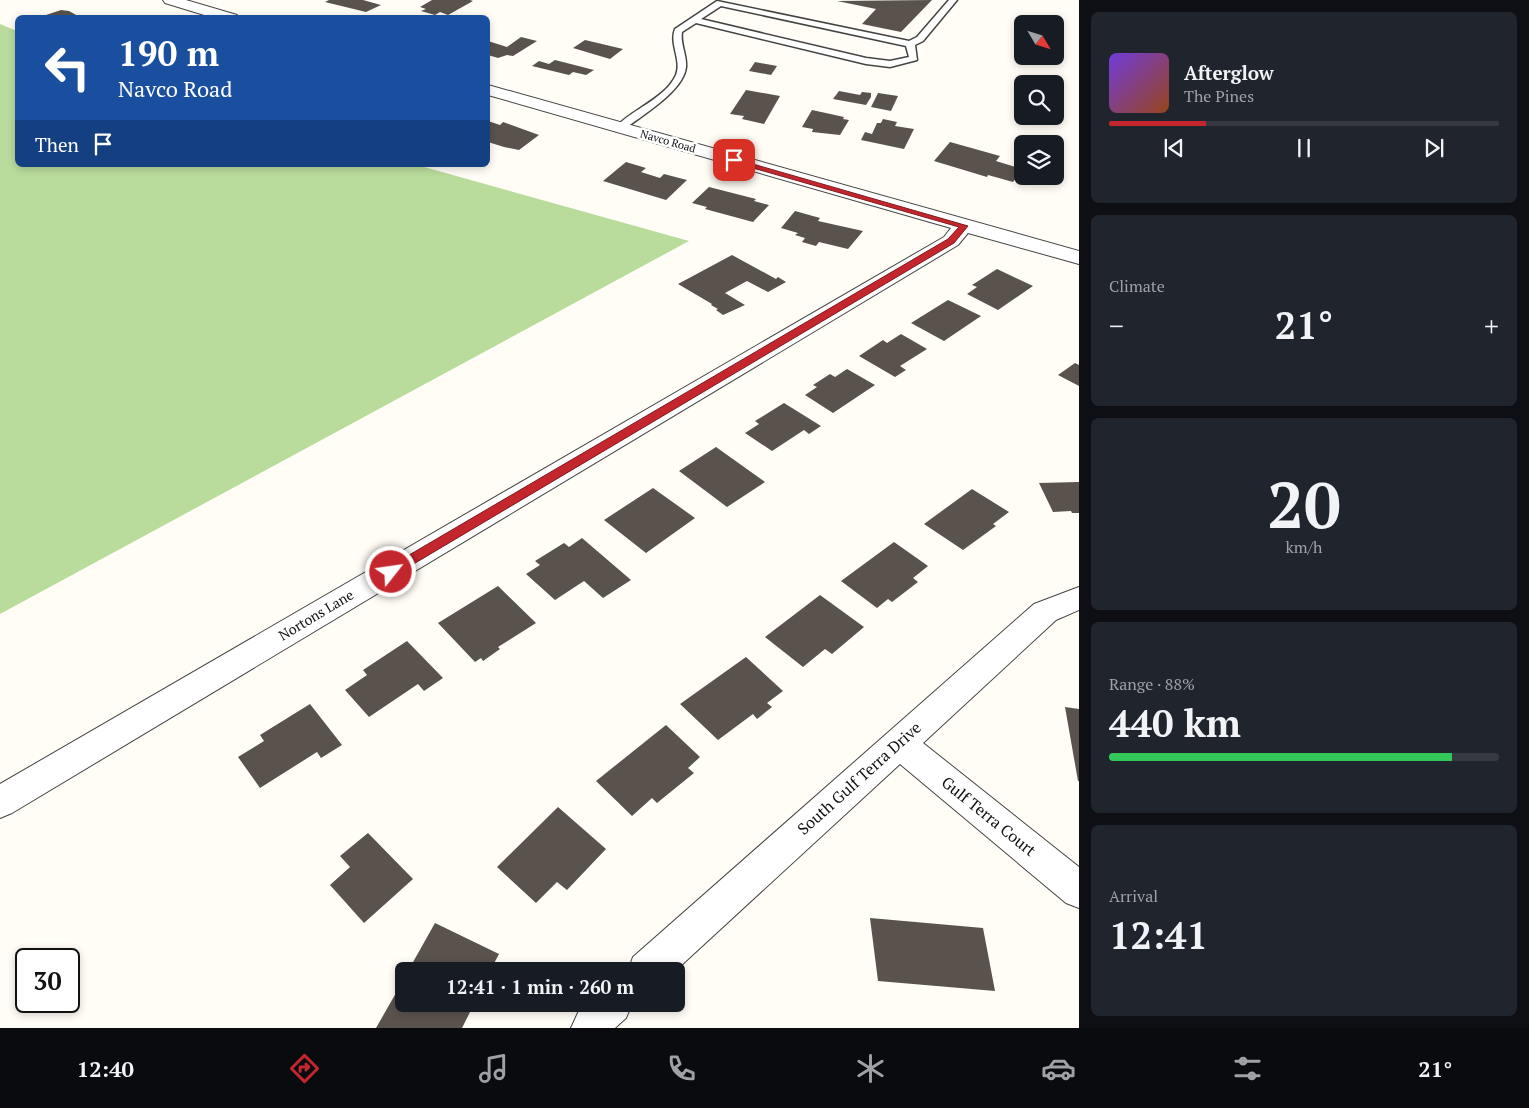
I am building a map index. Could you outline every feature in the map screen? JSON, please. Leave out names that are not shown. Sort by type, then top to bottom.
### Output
[{"type":"street","points":[[170,0],[222,15]]},
{"type":"street","name":"Navco Road","points":[[490,91],[1079,258]]},
{"type":"street","name":"Nortons Lane","points":[[0,802],[943,246],[951,241],[964,226]]},
{"type":"street","name":"South Gulf Terra Drive","points":[[657,962],[1045,612],[1079,598]]},
{"type":"street","name":"Gulf Terra Court","points":[[898,743],[1079,890]]},
{"type":"street","points":[[591,1028],[603,1012]]},
{"type":"lane","points":[[620,128],[669,91],[680,78],[682,65],[675,42],[678,31],[720,3],[910,44],[920,40],[953,0]]},
{"type":"lane","points":[[695,20],[866,61],[890,64],[914,58],[910,44]]},
{"type":"green space","points":[[0,24],[15,30],[15,167],[424,167],[689,241],[0,614]]},
{"type":"building","points":[[329,0],[363,0],[381,5],[366,12],[325,2]]},
{"type":"building","points":[[432,0],[473,1],[448,15],[440,12],[435,15],[421,11],[426,9],[420,7]]},
{"type":"building","points":[[932,0],[901,32],[862,24],[876,9],[837,1]]},
{"type":"building","points":[[61,10],[69,11],[76,15],[46,15]]},
{"type":"building","points":[[521,37],[537,41],[513,56],[507,55],[498,58],[490,56],[490,42],[507,47]]},
{"type":"building","points":[[585,40],[623,49],[610,59],[573,48]]},
{"type":"building","points":[[555,60],[594,70],[586,75],[573,72],[569,75],[532,66],[539,61],[549,64]]},
{"type":"building","points":[[755,62],[777,66],[771,75],[749,71]]},
{"type":"building","points":[[746,90],[780,96],[764,124],[742,119],[744,116],[730,114]]},
{"type":"building","points":[[839,91],[860,95],[862,92],[871,93],[871,97],[866,105],[833,99]]},
{"type":"building","points":[[878,93],[898,96],[891,111],[871,107]]},
{"type":"building","points":[[812,110],[844,117],[843,119],[849,120],[840,135],[812,132],[813,129],[802,127]]},
{"type":"building","points":[[883,119],[897,122],[895,126],[914,129],[904,149],[861,140],[865,132],[872,134],[877,123],[881,123]]},
{"type":"building","points":[[490,122],[500,125],[503,122],[539,135],[519,150],[490,143]]},
{"type":"building","points":[[950,142],[1000,156],[996,161],[1014,167],[1014,181],[1013,182],[988,175],[987,177],[934,161]]},
{"type":"building","points":[[626,162],[646,168],[641,172],[660,178],[664,174],[687,180],[666,200],[603,181]]},
{"type":"building","points":[[709,187],[756,199],[754,201],[769,205],[753,222],[705,209],[707,207],[692,203]]},
{"type":"building","points":[[795,211],[820,218],[818,221],[863,231],[848,249],[819,242],[816,246],[802,242],[805,238],[795,235],[798,233],[781,228]]},
{"type":"building","points":[[732,255],[776,279],[778,277],[786,282],[768,292],[747,281],[725,293],[745,305],[723,315],[712,304],[678,284]]},
{"type":"building","points":[[997,269],[1033,286],[998,310],[967,294],[977,287],[972,285]]},
{"type":"building","points":[[948,300],[981,316],[944,341],[911,323]]},
{"type":"building","points":[[901,334],[927,349],[900,366],[906,370],[895,377],[859,356],[883,340],[887,343]]},
{"type":"building","points":[[1075,363],[1079,365],[1079,386],[1058,375]]},
{"type":"building","points":[[847,369],[875,385],[833,413],[805,395],[817,387],[813,385],[830,374],[835,377]]},
{"type":"building","points":[[784,403],[821,426],[809,434],[804,430],[772,451],[745,433],[759,424],[755,421]]},
{"type":"building","points":[[716,447],[765,482],[727,507],[679,471]]},
{"type":"building","points":[[1079,482],[1079,513],[1072,513],[1071,511],[1053,512],[1039,483]]},
{"type":"building","points":[[653,488],[695,518],[646,553],[604,520]]},
{"type":"building","points":[[972,489],[1009,512],[993,524],[996,526],[963,550],[924,524]]},
{"type":"building","points":[[582,538],[631,580],[603,598],[584,581],[555,600],[526,574],[540,565],[535,561],[564,543],[569,547]]},
{"type":"building","points":[[894,542],[928,566],[913,578],[918,582],[892,602],[888,599],[877,608],[841,581]]},
{"type":"building","points":[[498,586],[536,623],[498,647],[500,649],[483,661],[481,658],[475,662],[438,623]]},
{"type":"building","points":[[820,595],[864,627],[832,654],[825,649],[803,667],[765,637]]},
{"type":"building","points":[[407,641],[443,678],[424,691],[418,684],[369,717],[345,690],[367,675],[363,670]]},
{"type":"building","points":[[746,657],[783,691],[767,703],[772,707],[757,719],[753,714],[718,740],[680,704]]},
{"type":"building","points":[[310,704],[342,745],[321,758],[317,752],[260,788],[238,757],[264,741],[260,735]]},
{"type":"building","points":[[1065,707],[1079,709],[1079,781],[1078,781]]},
{"type":"building","points":[[666,725],[700,757],[688,768],[694,773],[657,803],[652,798],[632,816],[596,781]]},
{"type":"building","points":[[558,807],[606,849],[567,890],[557,882],[536,903],[497,867]]},
{"type":"building","points":[[368,833],[413,879],[364,923],[330,885],[350,867],[340,856]]},
{"type":"building","points":[[870,918],[983,928],[995,991],[878,981]]},
{"type":"building","points":[[435,923],[499,954],[495,962],[413,962]]},
{"type":"building","points":[[395,995],[395,1012],[470,1012],[462,1028],[376,1028]]},
{"type":"route","points":[[391,572],[951,241],[964,226],[734,160]]}]
